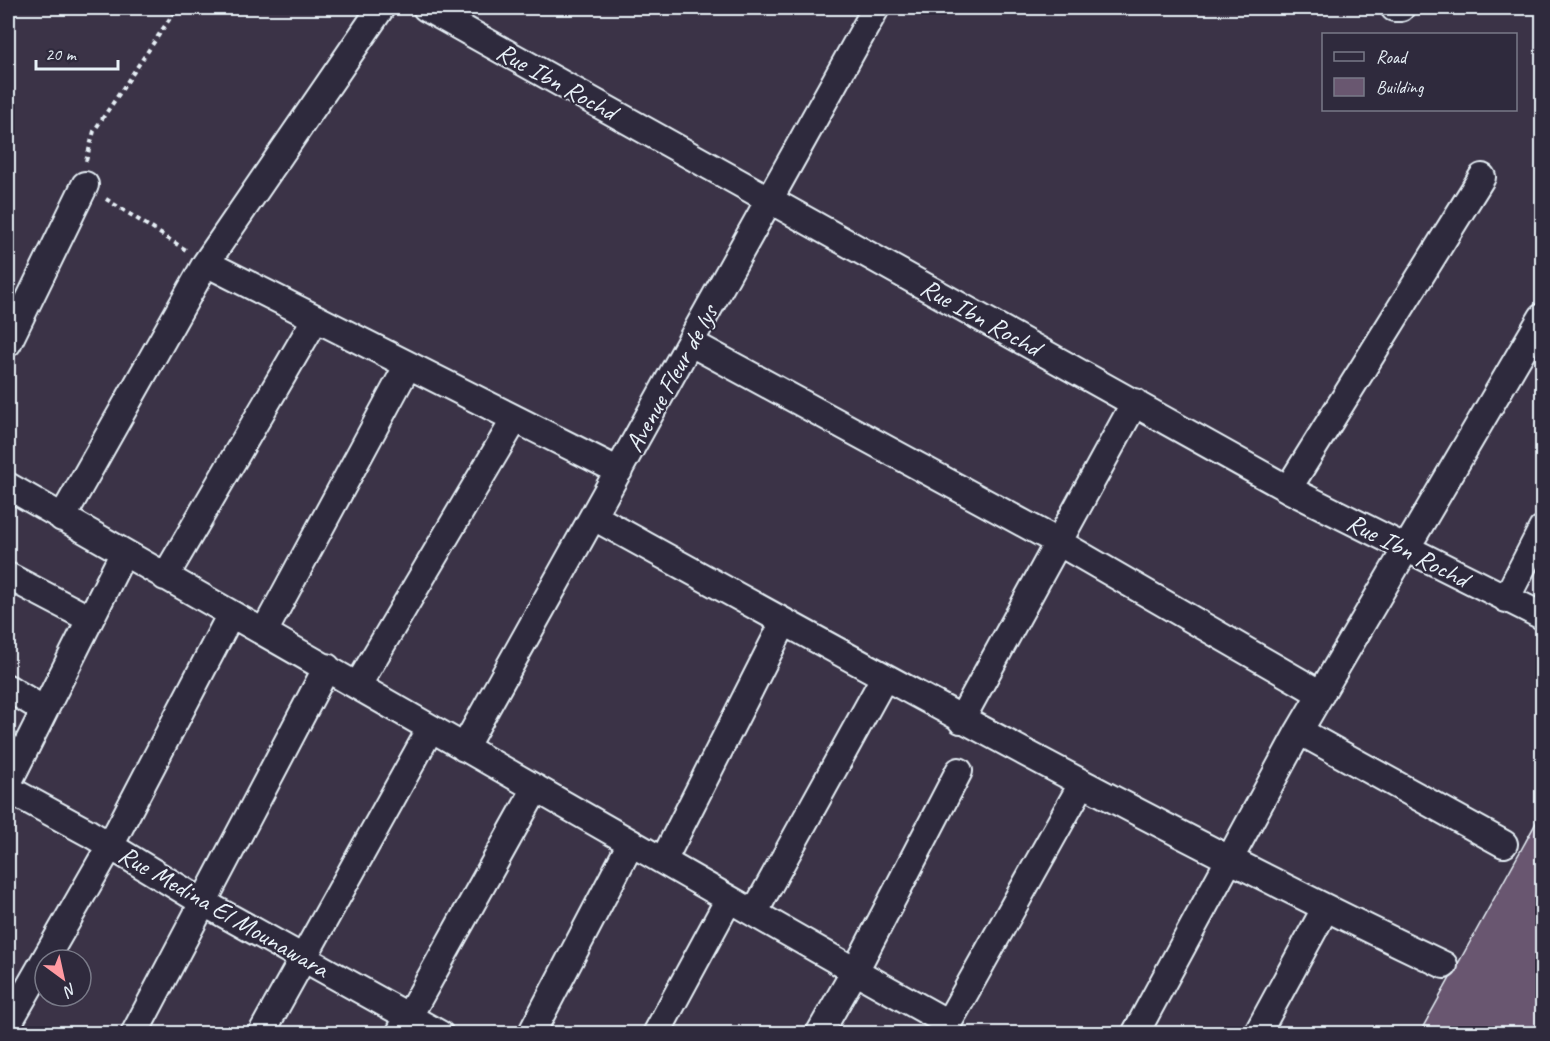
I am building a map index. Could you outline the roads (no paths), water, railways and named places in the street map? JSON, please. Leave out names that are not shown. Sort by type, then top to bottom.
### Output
[{"type":"street","points":[[62,518],[206,263],[381,8]]},
{"type":"street","name":"Rue Ibn Rochd","points":[[426,8],[1288,489],[1542,616]]},
{"type":"street","name":"Avenue Fleur de lys","points":[[464,748],[876,8]]},
{"type":"street","points":[[1394,8],[1401,8]]},
{"type":"street","points":[[1288,489],[1482,177]]},
{"type":"street","points":[[8,343],[85,185]]},
{"type":"street","points":[[206,263],[619,471]]},
{"type":"street","points":[[1135,1034],[1299,731],[1542,317]]},
{"type":"street","points":[[165,577],[316,318]]},
{"type":"street","points":[[691,343],[1058,542],[1321,694]]},
{"type":"street","points":[[264,632],[408,365]]},
{"type":"street","points":[[961,720],[1135,402]]},
{"type":"street","points":[[358,685],[515,419]]},
{"type":"street","points":[[8,486],[123,554],[327,667],[431,729],[855,971],[945,1028],[1082,784]]},
{"type":"street","points":[[594,517],[884,678],[1082,784],[1325,909],[1444,966]]},
{"type":"street","points":[[1506,599],[1542,529]]},
{"type":"street","points":[[8,783],[123,554]]},
{"type":"street","points":[[8,576],[90,619]]},
{"type":"street","points":[[8,1024],[110,846],[231,614]]},
{"type":"street","points":[[663,861],[784,622]]},
{"type":"street","points":[[134,1034],[327,667]]},
{"type":"street","points":[[754,913],[884,678]]},
{"type":"street","points":[[8,688],[44,710]]},
{"type":"street","points":[[261,1034],[431,729]]},
{"type":"street","points":[[1299,731],[1504,844]]},
{"type":"street","points":[[819,1034],[855,971],[958,771]]},
{"type":"street","points":[[403,1025],[536,788]]},
{"type":"street","name":"Rue Medina El Mounawara","points":[[8,789],[110,846],[204,903],[303,956],[403,1025],[440,1034]]},
{"type":"street","points":[[531,1034],[631,843]]},
{"type":"street","points":[[656,1034],[729,899]]},
{"type":"street","points":[[1257,1034],[1325,909]]}]
